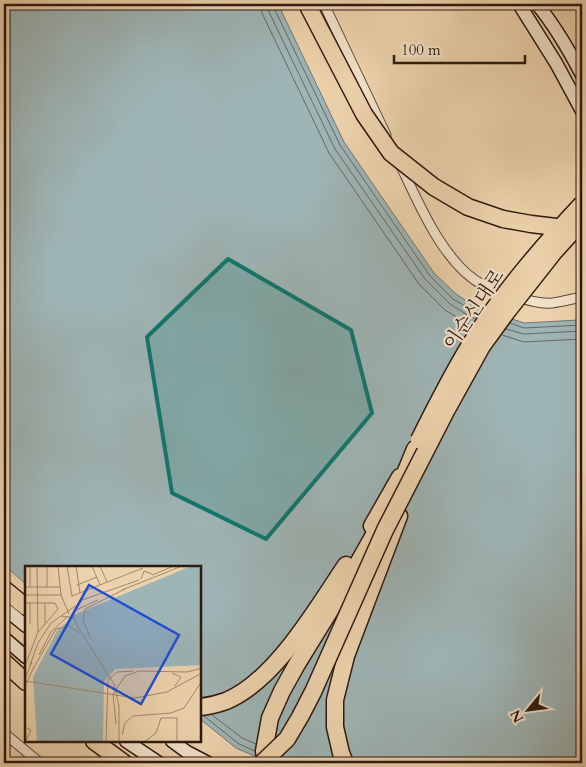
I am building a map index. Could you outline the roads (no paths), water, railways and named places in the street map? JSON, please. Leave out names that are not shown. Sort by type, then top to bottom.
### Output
[{"type":"highway","points":[[308,4],[364,114],[391,153],[434,188],[468,207],[502,218],[556,227],[582,227]]},
{"type":"highway","name":"이순신대로","points":[[419,453],[436,406],[470,345],[516,280],[582,204]]},
{"type":"highway","name":"이순신대로","points":[[419,453],[446,411],[482,346],[554,252],[582,221]]},
{"type":"highway","points":[[201,707],[227,701],[251,686],[272,668],[314,612],[370,530],[419,453]]},
{"type":"highway","points":[[262,763],[287,739],[300,717],[317,683],[419,453]]},
{"type":"highway","points":[[266,763],[264,751],[270,718],[282,691],[329,614],[419,453]]},
{"type":"highway","points":[[345,763],[335,726],[335,700],[346,656],[393,532],[419,453]]},
{"type":"highway","points":[[4,589],[25,607]]},
{"type":"highway","points":[[4,662],[25,681]]},
{"type":"highway","points":[[95,742],[124,763]]},
{"type":"main road","points":[[519,4],[561,72],[582,111]]},
{"type":"main road","points":[[537,4],[574,59],[582,75]]},
{"type":"main road","points":[[4,608],[25,625]]},
{"type":"main road","points":[[4,638],[25,656]]},
{"type":"main road","points":[[128,742],[159,763]]},
{"type":"main road","points":[[173,742],[208,763]]},
{"type":"street","points":[[324,4],[421,209],[455,262],[468,275],[482,284],[529,301],[552,303],[582,297]]},
{"type":"street","points":[[4,733],[40,763]]},
{"type":"water","points":[[4,4],[278,4],[344,142],[434,273],[456,294],[474,306],[524,323],[582,319],[582,763],[271,763],[236,748],[201,720],[201,566],[25,566],[25,583],[4,565]]}]
